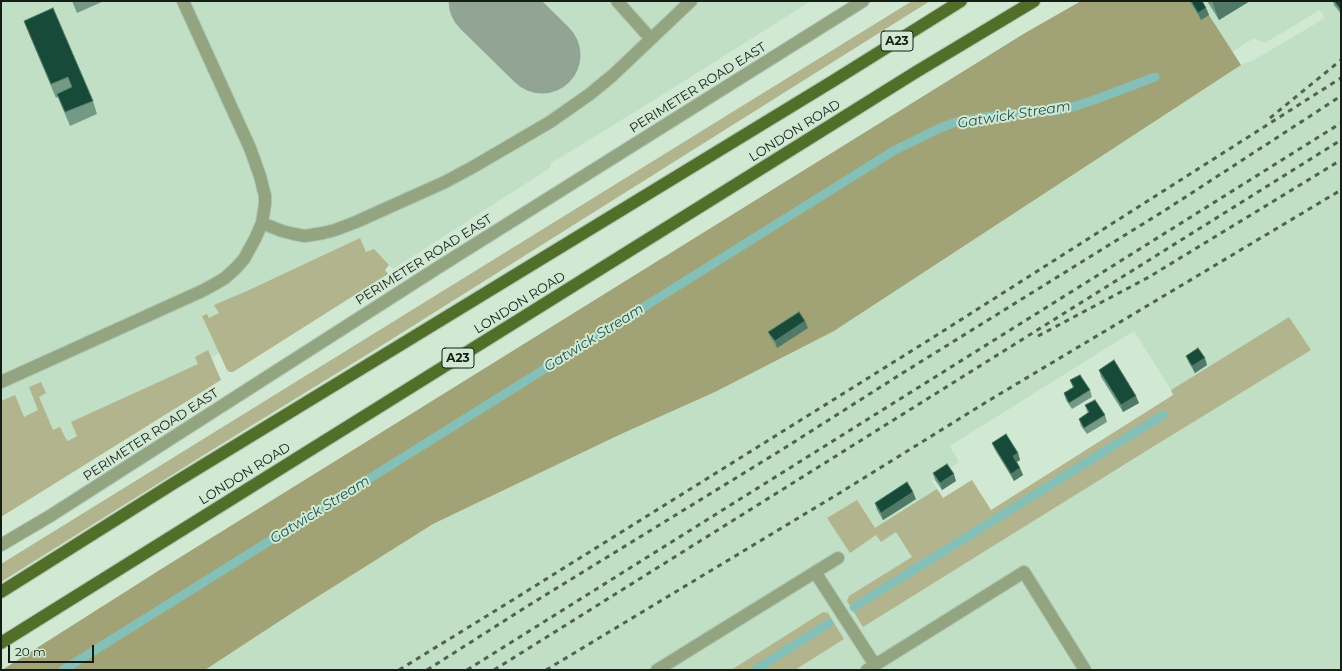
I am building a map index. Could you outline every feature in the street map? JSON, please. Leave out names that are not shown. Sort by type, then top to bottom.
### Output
[{"type":"main road","name":"LONDON ROAD","points":[[1,592],[174,483],[961,1]]},
{"type":"main road","name":"LONDON ROAD","points":[[1,643],[909,76],[1034,1]]},
{"type":"street","points":[[1,382],[215,284],[225,278],[244,259],[255,239],[262,223],[265,204],[265,196],[256,163],[183,1]]},
{"type":"street","points":[[617,1],[651,39]]},
{"type":"street","points":[[262,223],[282,232],[305,236],[324,233],[356,222],[445,182],[474,167],[569,109],[605,83],[691,1]]},
{"type":"street","name":"PERIMETER ROAD EAST","points":[[1,545],[50,516],[442,265],[863,1]]},
{"type":"street","points":[[657,670],[838,558]]},
{"type":"street","points":[[815,572],[871,668],[1024,572],[1085,670]]},
{"type":"shaded area","points":[[1,1],[811,1],[550,164],[550,168],[393,269],[381,257],[224,350],[195,369],[68,440],[1,481]]},
{"type":"shaded area","points":[[912,1],[930,1],[373,351],[1,582],[1,564]]},
{"type":"shaded area","points":[[1081,1],[1200,1],[1241,65],[834,331],[715,392],[619,435],[433,524],[205,670],[2,670],[166,566],[1025,33]]},
{"type":"shaded area","points":[[1201,1],[1341,1],[1341,670],[794,670],[823,612],[731,670],[205,670],[433,524],[619,435],[715,392],[834,331],[1241,65],[1254,60],[1325,18],[1320,10],[1265,43],[1254,38],[1232,52]],"holes":[[[1289,317],[1310,350],[863,627],[972,480],[943,498],[932,481],[959,462],[950,446],[1134,331],[1171,390]]]},
{"type":"shaded area","points":[[360,238],[366,252],[374,249],[389,265],[385,270],[388,274],[233,372],[227,370],[202,316],[207,314],[209,318],[219,313],[214,305]]},
{"type":"shaded area","points":[[1289,317],[1311,350],[863,627],[847,601],[849,596],[912,557],[896,532],[881,542],[876,535],[850,553],[827,518],[857,500],[875,528],[937,489],[943,498],[972,480],[991,510],[1173,395],[1171,390]]},
{"type":"shaded area","points":[[208,350],[221,380],[1,517],[1,401],[15,395],[24,417],[38,410],[29,387],[41,382],[46,393],[39,397],[53,430],[60,427],[67,441],[77,436],[71,422],[198,364],[195,357]]},
{"type":"shaded area","points":[[823,612],[828,613],[844,639],[795,670],[731,670]]},
{"type":"building","points":[[1191,1],[1202,1],[1206,8],[1198,13]]},
{"type":"building","points":[[1334,1],[1341,1],[1340,9]]},
{"type":"building","points":[[53,8],[93,101],[65,112],[57,94],[72,87],[68,77],[51,84],[24,21]]},
{"type":"building","points":[[799,312],[805,321],[775,341],[768,332]]},
{"type":"building","points":[[1198,348],[1205,358],[1192,366],[1186,356]]},
{"type":"building","points":[[1114,360],[1136,396],[1121,405],[1099,370]]},
{"type":"building","points":[[1080,375],[1090,390],[1069,403],[1064,393],[1074,387],[1070,380]]},
{"type":"building","points":[[1095,400],[1105,415],[1084,428],[1079,419],[1089,412],[1085,405]]},
{"type":"building","points":[[1006,434],[1018,453],[1013,456],[1020,468],[1011,474],[992,443]]},
{"type":"building","points":[[947,464],[954,474],[940,483],[933,473]]},
{"type":"building","points":[[907,482],[913,492],[881,513],[875,503]]},
{"type":"waterway","name":"Gatwick Stream","points":[[63,670],[895,150],[940,128],[956,122],[984,117],[1053,111],[1072,107],[1155,77]]},
{"type":"waterway","points":[[854,607],[1163,415]]},
{"type":"waterway","points":[[755,670],[829,623]]},
{"type":"taxiway","points":[[487,1],[542,55]]},
{"type":"railway","points":[[1270,118],[1341,60]]},
{"type":"railway","points":[[399,670],[929,340],[1341,78]]},
{"type":"railway","points":[[427,670],[1167,209],[1341,96]]},
{"type":"railway","points":[[467,670],[1341,123]]},
{"type":"railway","points":[[494,670],[1341,140]]},
{"type":"railway","points":[[1038,336],[1149,277],[1341,160]]},
{"type":"railway","points":[[546,670],[838,494],[988,401],[1341,190]]}]
